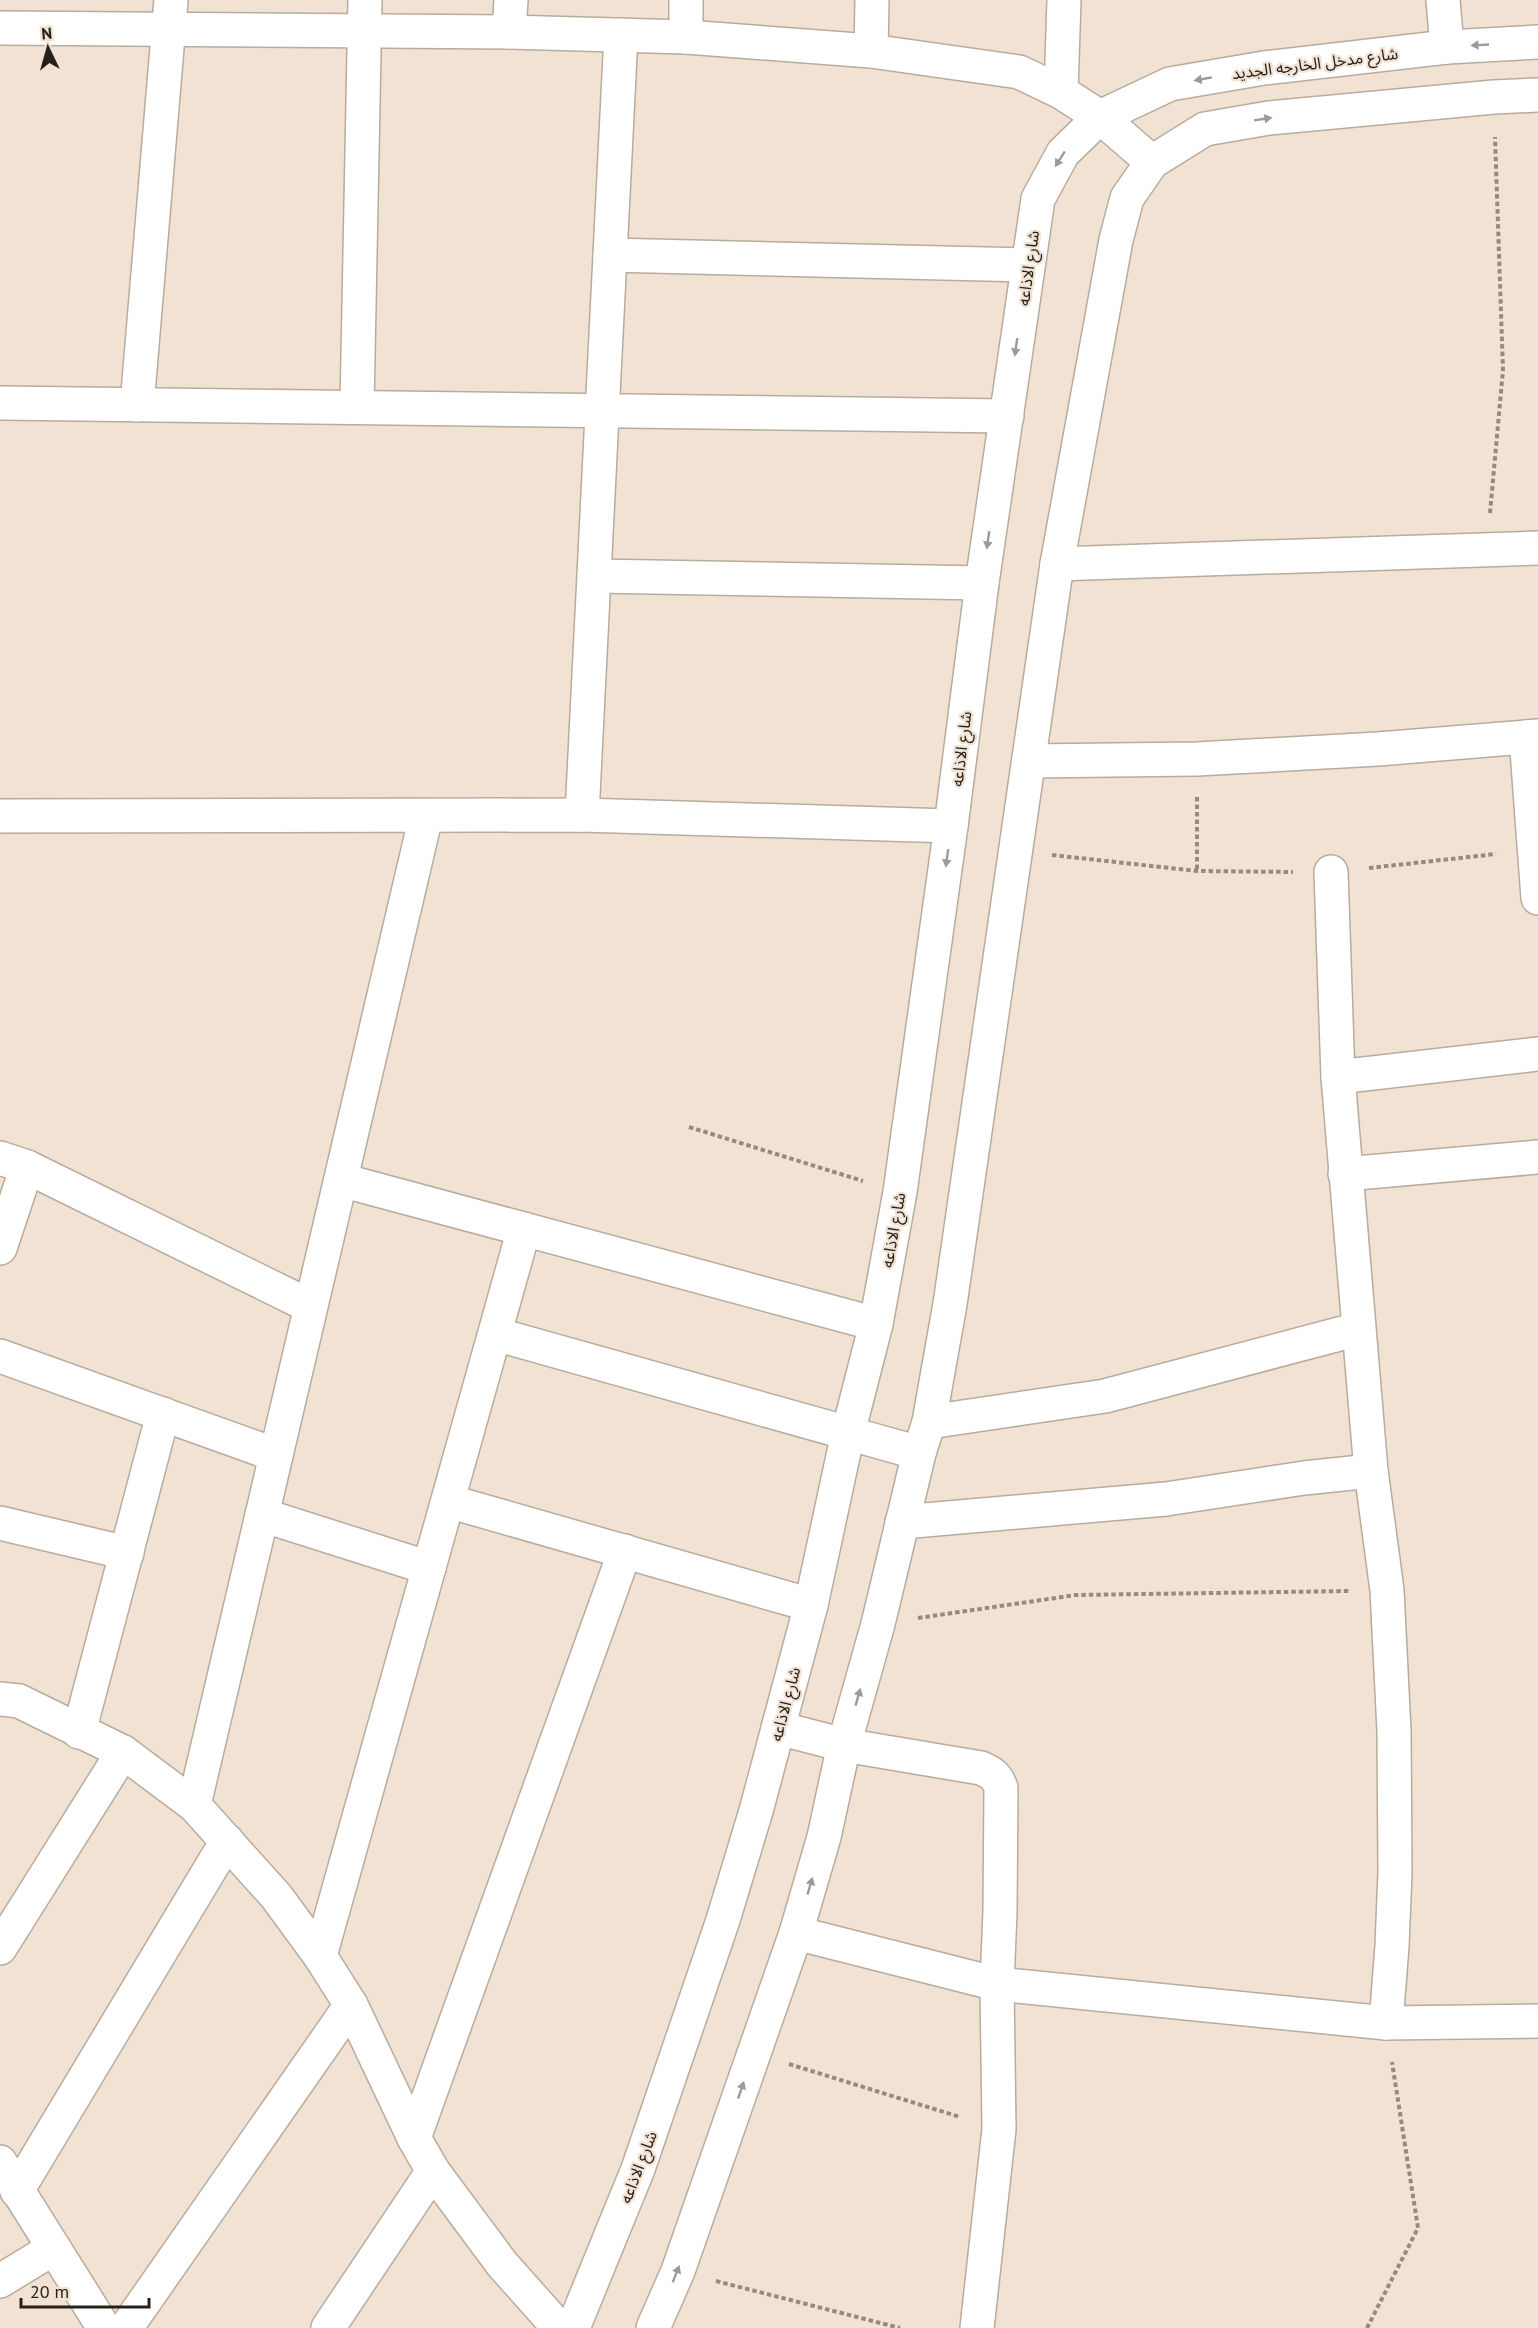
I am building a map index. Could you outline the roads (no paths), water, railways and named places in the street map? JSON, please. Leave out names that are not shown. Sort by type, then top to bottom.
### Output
[{"type":"street","points":[[509,32],[510,0]]},
{"type":"street","points":[[686,0],[686,37]]},
{"type":"street","points":[[871,51],[872,0]]},
{"type":"street","points":[[1061,92],[1064,0]]},
{"type":"street","points":[[1443,0],[1447,46]]},
{"type":"street","points":[[137,405],[170,15]]},
{"type":"street","points":[[2,36],[170,15],[365,16],[509,32],[686,37],[871,51],[1019,72],[1061,92],[1100,117],[1152,162]]},
{"type":"street","points":[[357,407],[365,16]]},
{"type":"street","points":[[582,815],[621,35]]},
{"type":"street","name":"شارع مدخل الخارجه الجديد","points":[[1100,117],[1170,84],[1263,68],[1447,46],[1538,42]]},
{"type":"street","points":[[653,2328],[678,2271],[796,1933],[824,1837],[844,1745],[878,1624],[919,1453],[929,1422],[950,1304],[1057,564],[1116,240],[1127,198],[1152,162],[1204,129],[1269,118],[1538,95]]},
{"type":"street","name":"شارع الاذاعه","points":[[573,2328],[638,2169],[687,2032],[723,1920],[811,1605],[848,1433],[876,1323],[900,1192],[982,583],[1038,199],[1063,153],[1100,117]]},
{"type":"street","points":[[610,255],[1028,265]]},
{"type":"street","points":[[0,404],[1007,416]]},
{"type":"street","points":[[1057,564],[1538,548]]},
{"type":"street","points":[[595,576],[982,583]]},
{"type":"street","points":[[1029,761],[1197,759],[1378,749],[1532,737],[1533,850],[1538,898]]},
{"type":"street","points":[[0,816],[582,815],[951,826]]},
{"type":"street","points":[[194,1805],[426,816]]},
{"type":"street","points":[[1331,872],[1338,1077],[1345,1174],[1371,1471],[1387,1590],[1394,1731],[1395,1872],[1386,2023]]},
{"type":"street","points":[[1338,1077],[1538,1054]]},
{"type":"street","points":[[1345,1174],[1538,1157]]},
{"type":"street","points":[[0,1248],[13,1162],[310,1306]]},
{"type":"street","points":[[341,1180],[876,1323]]},
{"type":"street","points":[[320,1956],[524,1229]]},
{"type":"street","points":[[929,1422],[1105,1396],[1358,1329]]},
{"type":"street","points":[[495,1334],[919,1453]]},
{"type":"street","points":[[0,1356],[276,1455]]},
{"type":"street","points":[[79,1732],[163,1414]]},
{"type":"street","points":[[902,1522],[1166,1499],[1304,1478],[1371,1471]]},
{"type":"street","points":[[448,1501],[811,1605]]},
{"type":"street","points":[[262,1515],[429,1568]]},
{"type":"street","points":[[0,1523],[127,1552]]},
{"type":"street","points":[[414,2138],[625,1551]]},
{"type":"street","points":[[0,1699],[19,1701],[123,1752],[194,1805],[227,1840],[276,1896],[320,1956],[351,2005],[414,2138],[433,2171],[502,2264],[559,2328]]},
{"type":"street","points":[[778,1728],[844,1745],[981,1768],[997,1778],[1002,1800],[997,1984],[999,2129],[977,2328]]},
{"type":"street","points":[[0,1948],[123,1752]]},
{"type":"street","points":[[17,2191],[227,1840]]},
{"type":"street","points":[[796,1933],[997,1984],[1386,2023],[1538,2021]]},
{"type":"street","points":[[126,2328],[351,2005]]},
{"type":"street","points":[[0,2162],[104,2328]]},
{"type":"street","points":[[328,2328],[433,2171]]},
{"type":"street","points":[[0,2281],[54,2248]]}]
